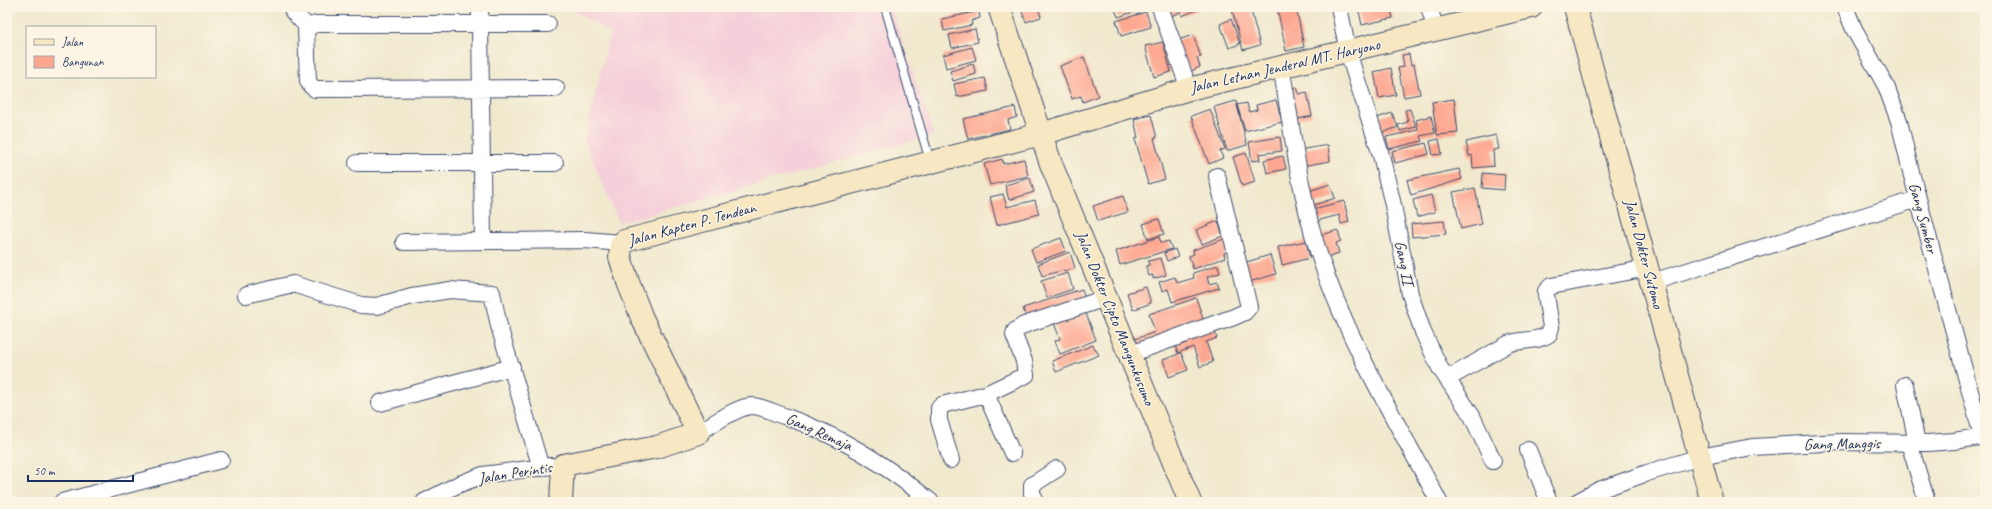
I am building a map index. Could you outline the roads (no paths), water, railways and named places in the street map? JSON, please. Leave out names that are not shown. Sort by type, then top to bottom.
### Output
[{"type":"street","points":[[292,7],[293,12],[307,26]]},
{"type":"street","points":[[480,7],[483,240]]},
{"type":"street","name":"Jalan Dokter Cipto Mangunkusumo","points":[[999,7],[1041,134],[1106,298],[1190,502]]},
{"type":"street","points":[[1160,7],[1189,89]]},
{"type":"street","name":"Gang II","points":[[1339,7],[1348,52],[1381,154],[1393,205],[1410,294],[1423,332],[1447,379],[1472,416],[1493,461]]},
{"type":"street","points":[[1429,7],[1436,30]]},
{"type":"street","name":"Jalan Letnan Jenderal MT. Haryono","points":[[1041,134],[1189,89],[1531,7]]},
{"type":"street","name":"Jalan Dokter Sutomo","points":[[1575,7],[1712,502]]},
{"type":"street","name":"Gang Sumber","points":[[1845,7],[1854,29],[1889,93],[1899,121],[1918,199],[1983,436]]},
{"type":"street","points":[[307,26],[316,24],[548,24]]},
{"type":"street","points":[[307,26],[305,30],[308,81],[313,88],[556,88]]},
{"type":"street","points":[[1281,66],[1301,188],[1318,251],[1342,314],[1369,372],[1439,502]]},
{"type":"street","name":"Jalan Kapten P. Tendean","points":[[698,433],[642,318],[615,242],[1041,134]]},
{"type":"street","points":[[357,163],[555,163]]},
{"type":"street","points":[[1130,354],[1234,317],[1245,312],[1249,307],[1217,176]]},
{"type":"street","points":[[1447,379],[1508,344],[1515,341],[1543,337],[1549,334],[1551,327],[1546,291],[1551,286],[1650,275],[1918,199]]},
{"type":"street","points":[[404,242],[585,240],[615,242]]},
{"type":"street","points":[[246,295],[293,284],[361,305],[377,306],[412,296],[442,290],[470,290],[492,293],[499,326],[540,468]]},
{"type":"street","points":[[951,460],[939,420],[939,408],[942,405],[986,394],[1026,375],[1024,362],[1014,335],[1017,328],[1106,298]]},
{"type":"street","points":[[380,403],[512,367]]},
{"type":"street","points":[[1906,385],[1913,443],[1927,502]]},
{"type":"street","points":[[986,394],[1012,453]]},
{"type":"street","name":"Gang Remaja","points":[[698,433],[746,407],[759,407],[813,426],[852,445],[881,463],[931,502]]},
{"type":"street","points":[[561,502],[563,465],[657,447],[698,433]]},
{"type":"street","name":"Gang Manggis","points":[[1577,502],[1615,484],[1700,457],[1752,447],[1841,442],[1913,443],[1954,441],[1983,436]]},
{"type":"street","points":[[1528,450],[1549,502]]},
{"type":"street","points":[[62,502],[221,460]]},
{"type":"street","name":"Jalan Perintis","points":[[424,502],[457,485],[483,475],[563,465]]},
{"type":"street","points":[[1036,502],[1032,493],[1032,485],[1057,469]]},
{"type":"lane","points":[[885,7],[930,162]]}]
